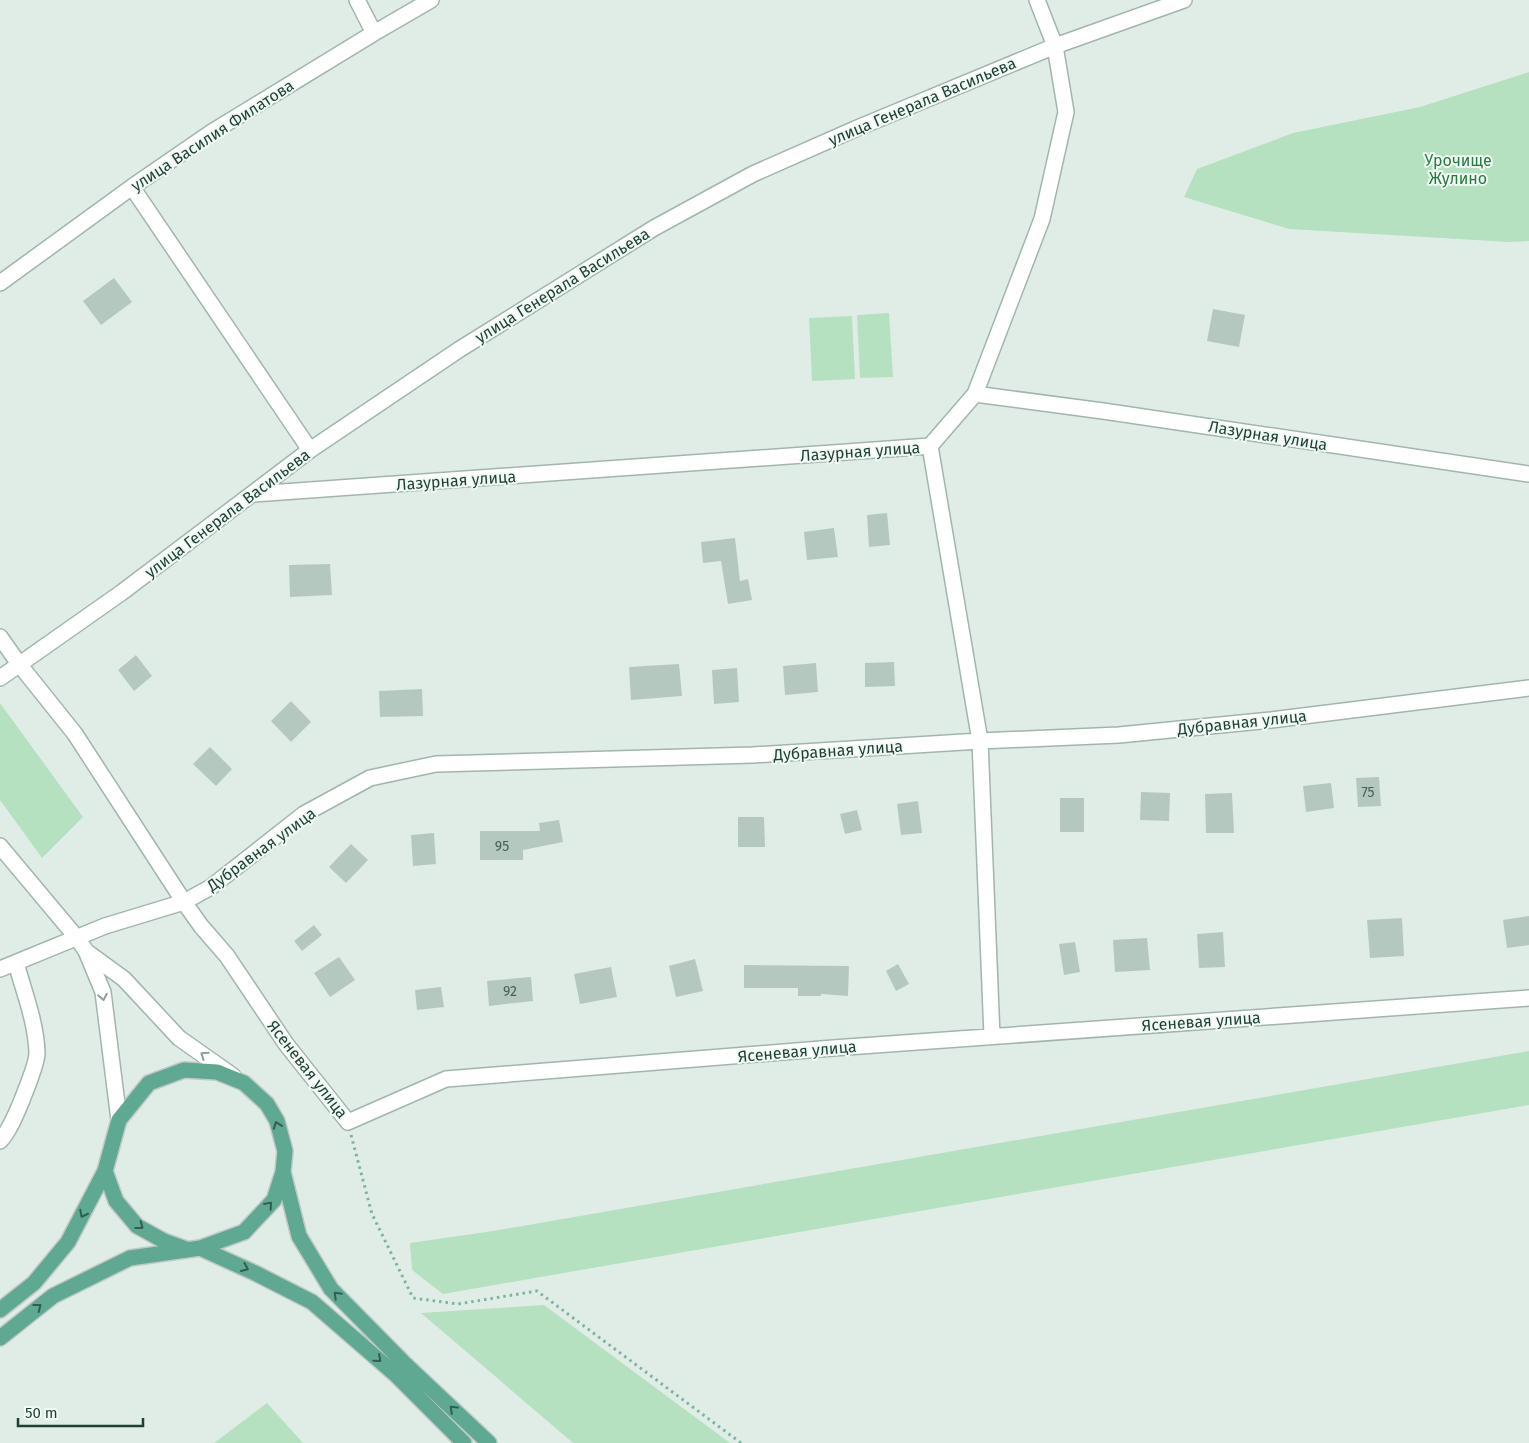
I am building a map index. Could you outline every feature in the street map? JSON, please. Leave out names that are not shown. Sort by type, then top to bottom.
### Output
[{"type":"main road","points":[[0,1310],[34,1283],[68,1242],[105,1171],[119,1120],[149,1083],[184,1070],[217,1072],[244,1084],[267,1104],[277,1121],[285,1151],[284,1172],[299,1236],[331,1289],[406,1365],[489,1443]]},
{"type":"main road","points":[[105,1171],[116,1201],[137,1226],[164,1241],[194,1249],[255,1273],[312,1302],[395,1374],[464,1443]]},
{"type":"main road","points":[[0,1338],[53,1296],[130,1258],[194,1249],[244,1232],[274,1200],[284,1172]]},
{"type":"street","points":[[357,0],[374,33]]},
{"type":"street","name":"улица Василия Филатова","points":[[0,283],[132,187],[212,132],[431,0]]},
{"type":"street","points":[[974,394],[1042,219],[1066,112],[1055,46],[1037,0]]},
{"type":"street","name":"улица Генерала Васильева","points":[[0,678],[122,593],[310,450],[460,349],[654,228],[753,174],[855,129],[1055,46],[1184,0]]},
{"type":"street","points":[[132,187],[310,450]]},
{"type":"street","name":"Лазурная улица","points":[[253,494],[930,446],[974,394],[1103,411],[1529,474]]},
{"type":"street","points":[[930,446],[980,741],[992,1036]]},
{"type":"street","name":"Ясеневая улица","points":[[0,637],[75,734],[201,926],[227,956],[286,1044],[348,1122],[446,1079],[992,1036],[1529,998]]},
{"type":"street","name":"Дубравная улица","points":[[0,969],[105,926],[184,902],[211,888],[304,814],[370,778],[436,764],[753,755],[980,741],[1119,735],[1272,720],[1529,688]]},
{"type":"street","points":[[0,846],[86,951],[103,992],[119,1120]]},
{"type":"street","points":[[86,951],[124,979],[179,1038],[244,1084]]},
{"type":"street","points":[[0,1141],[19,1108],[37,1054],[32,1018],[16,963]]},
{"type":"path","points":[[348,1122],[372,1214],[413,1298],[458,1304],[537,1292],[741,1443]]},
{"type":"green space","name":"Урочище Жулино","points":[[1529,72],[1529,241],[1509,242],[1289,229],[1184,197],[1197,169],[1293,133],[1420,107]]},
{"type":"green space","points":[[889,313],[893,377],[860,378],[857,315]]},
{"type":"green space","points":[[852,316],[855,379],[812,381],[809,318]]},
{"type":"green space","points":[[0,703],[83,817],[42,858],[0,800]]},
{"type":"green space","points":[[1529,1051],[1529,1105],[443,1294],[412,1270],[410,1243],[493,1231]]},
{"type":"green space","points":[[544,1305],[730,1443],[573,1443],[421,1313]]},
{"type":"green space","points":[[267,1403],[303,1443],[214,1443]]},
{"type":"building","points":[[114,278],[132,302],[101,325],[83,301]]},
{"type":"building","points":[[1213,309],[1245,315],[1239,347],[1207,341]]},
{"type":"building","points":[[887,513],[890,545],[869,547],[867,515]]},
{"type":"building","points":[[834,528],[838,557],[807,560],[804,532]]},
{"type":"building","points":[[735,538],[740,581],[748,579],[752,600],[728,604],[721,561],[703,563],[701,542]]},
{"type":"building","points":[[330,564],[332,595],[290,597],[289,565]]},
{"type":"building","points":[[136,655],[152,676],[134,691],[118,670]]},
{"type":"building","points":[[894,662],[895,686],[865,687],[865,663]]},
{"type":"building","points":[[816,663],[818,692],[785,695],[783,666]]},
{"type":"building","points":[[679,664],[682,696],[631,700],[629,667]]},
{"type":"building","points":[[737,668],[739,702],[714,704],[712,670]]},
{"type":"building","points":[[422,689],[423,716],[380,717],[379,691]]},
{"type":"building","points":[[291,701],[311,722],[291,742],[271,721]]},
{"type":"building","points":[[210,747],[232,769],[216,786],[193,764]]},
{"type":"building","points":[[1379,777],[1381,806],[1358,807],[1356,778]]},
{"type":"building","points":[[1331,783],[1334,808],[1306,812],[1303,786]]},
{"type":"building","points":[[1141,792],[1170,793],[1169,821],[1140,820]]},
{"type":"building","points":[[1232,793],[1234,833],[1206,833],[1205,794]]},
{"type":"building","points":[[1060,798],[1084,798],[1084,832],[1060,832]]},
{"type":"building","points":[[918,801],[922,833],[901,835],[897,804]]},
{"type":"building","points":[[857,810],[862,830],[845,834],[840,814]]},
{"type":"building","points":[[738,817],[764,817],[765,847],[738,847]]},
{"type":"building","points":[[559,820],[563,842],[523,850],[523,860],[480,860],[480,831],[540,831],[539,823]]},
{"type":"building","points":[[434,833],[436,864],[413,866],[411,835]]},
{"type":"building","points":[[351,844],[368,860],[346,883],[329,867]]},
{"type":"building","points":[[1529,916],[1529,945],[1507,948],[1503,920]]},
{"type":"building","points":[[1402,918],[1404,956],[1370,958],[1367,920]]},
{"type":"building","points":[[314,925],[322,935],[302,951],[294,941]]},
{"type":"building","points":[[1223,932],[1225,967],[1199,968],[1197,934]]},
{"type":"building","points":[[1147,938],[1150,970],[1115,972],[1113,940]]},
{"type":"building","points":[[1075,942],[1080,972],[1064,975],[1059,944]]},
{"type":"building","points":[[339,957],[355,980],[330,997],[314,973]]},
{"type":"building","points":[[695,959],[703,991],[676,997],[669,966]]},
{"type":"building","points":[[898,964],[909,984],[896,991],[886,971]]},
{"type":"building","points":[[744,965],[849,966],[848,996],[821,994],[821,996],[798,996],[798,988],[744,988]]},
{"type":"building","points":[[611,967],[617,997],[580,1004],[574,974]]},
{"type":"building","points":[[531,977],[533,1001],[489,1006],[487,981]]},
{"type":"building","points":[[441,987],[444,1007],[417,1010],[415,990]]}]
